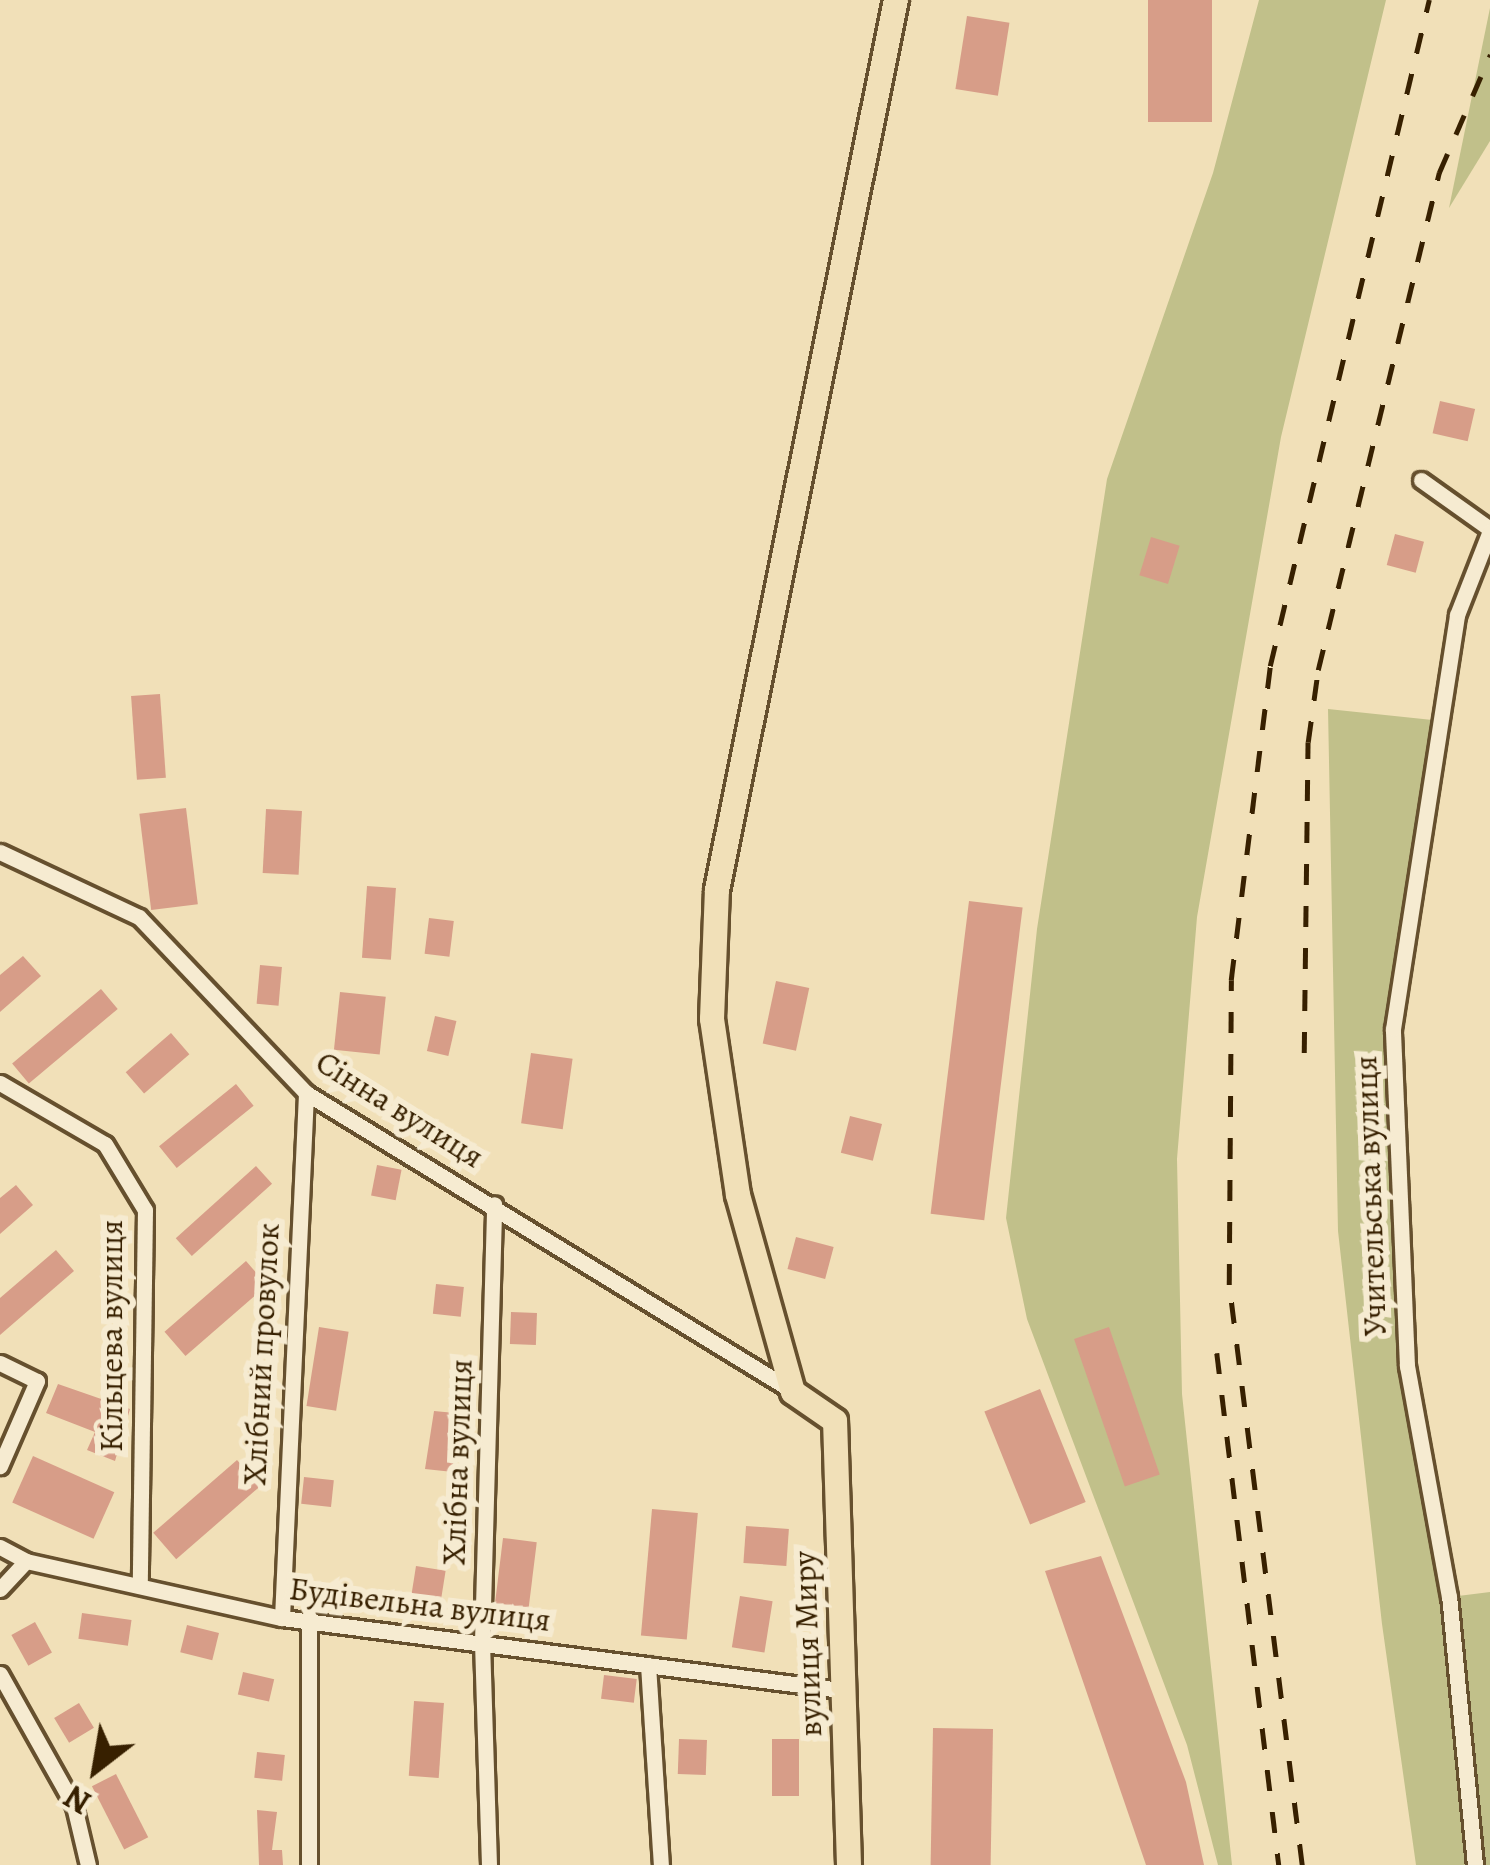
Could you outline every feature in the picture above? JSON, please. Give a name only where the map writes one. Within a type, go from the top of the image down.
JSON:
[{"type":"main road","points":[[794,1392],[738,1196],[712,1019],[717,890],[896,0]]},
{"type":"main road","name":"вулиця Миру","points":[[794,1392],[835,1421],[849,1865]]},
{"type":"street","points":[[1421,480],[1490,530]]},
{"type":"street","name":"Учительська вулиця","points":[[1475,1865],[1449,1597],[1407,1366],[1393,1029],[1457,615],[1490,530]]},
{"type":"street","name":"Сінна вулиця","points":[[0,852],[139,917],[306,1093],[794,1392]]},
{"type":"street","name":"Кільцева вулиця","points":[[0,1083],[105,1144],[145,1210],[140,1586]]},
{"type":"street","name":"Хлібний провулок","points":[[282,1618],[306,1093]]},
{"type":"street","name":"Хлібна вулиця","points":[[489,1865],[482,1642],[494,1204]]},
{"type":"street","points":[[0,1363],[37,1381],[0,1466]]},
{"type":"street","name":"Будівельна вулиця","points":[[0,1547],[26,1561],[282,1618],[309,1617],[840,1690]]},
{"type":"street","points":[[0,1589],[26,1561]]},
{"type":"street","points":[[309,1617],[310,1865]]},
{"type":"street","points":[[649,1665],[661,1865]]},
{"type":"street","points":[[0,1674],[74,1806],[88,1865]]},
{"type":"shaded area","points":[[1259,0],[1386,0],[1281,437],[1197,917],[1177,1159],[1182,1394],[1232,1865],[1218,1865],[1187,1745],[1027,1319],[1006,1218],[1037,929],[1107,479],[1213,173]]},
{"type":"shaded area","points":[[1490,8],[1490,141],[1449,208]]},
{"type":"shaded area","points":[[1328,709],[1442,721],[1393,1029],[1407,1366],[1450,1597],[1490,1592],[1490,1865],[1416,1865],[1382,1624],[1338,1231]]},
{"type":"building","points":[[1148,0],[1212,0],[1212,122],[1148,122]]},
{"type":"building","points":[[967,16],[1009,23],[998,96],[955,89]]},
{"type":"building","points":[[1440,401],[1475,409],[1468,441],[1433,433]]},
{"type":"building","points":[[1395,534],[1424,542],[1416,573],[1387,565]]},
{"type":"building","points":[[1151,537],[1180,546],[1168,584],[1139,575]]},
{"type":"building","points":[[160,694],[166,778],[137,780],[131,696]]},
{"type":"building","points":[[186,808],[198,904],[151,910],[139,814]]},
{"type":"building","points":[[266,809],[302,811],[299,875],[263,873]]},
{"type":"building","points":[[367,886],[396,888],[391,960],[362,958]]},
{"type":"building","points":[[969,901],[1023,908],[984,1220],[931,1214]]},
{"type":"building","points":[[429,918],[454,921],[449,957],[425,954]]},
{"type":"building","points":[[23,956],[41,976],[0,1012],[0,975]]},
{"type":"building","points":[[260,965],[282,967],[279,1006],[257,1004]]},
{"type":"building","points":[[776,981],[809,988],[796,1051],[763,1044]]},
{"type":"building","points":[[101,989],[118,1009],[29,1083],[12,1064]]},
{"type":"building","points":[[340,992],[386,997],[380,1054],[334,1050]]},
{"type":"building","points":[[435,1016],[456,1021],[448,1056],[427,1051]]},
{"type":"building","points":[[171,1033],[189,1054],[144,1093],[126,1072]]},
{"type":"building","points":[[531,1053],[573,1059],[563,1129],[521,1123]]},
{"type":"building","points":[[236,1084],[254,1106],[177,1168],[159,1146]]},
{"type":"building","points":[[850,1116],[882,1124],[873,1161],[841,1153]]},
{"type":"building","points":[[377,1165],[402,1170],[396,1200],[371,1195]]},
{"type":"building","points":[[256,1166],[272,1184],[192,1256],[176,1238]]},
{"type":"building","points":[[16,1185],[33,1205],[0,1234],[0,1198]]},
{"type":"building","points":[[796,1237],[834,1247],[825,1279],[787,1269]]},
{"type":"building","points":[[56,1250],[74,1271],[0,1335],[0,1298]]},
{"type":"building","points":[[246,1261],[267,1285],[185,1356],[164,1332]]},
{"type":"building","points":[[436,1284],[464,1287],[461,1317],[433,1314]]},
{"type":"building","points":[[511,1312],[537,1313],[536,1345],[510,1344]]},
{"type":"building","points":[[319,1327],[349,1332],[336,1411],[306,1406]]},
{"type":"building","points":[[1109,1327],[1160,1475],[1125,1487],[1074,1339]]},
{"type":"building","points":[[58,1384],[130,1409],[115,1461],[87,1450],[95,1432],[46,1413]]},
{"type":"building","points":[[1040,1389],[1086,1502],[1030,1525],[984,1411]]},
{"type":"building","points":[[434,1411],[455,1413],[453,1472],[425,1469]]},
{"type":"building","points":[[33,1456],[114,1492],[94,1539],[12,1503]]},
{"type":"building","points":[[237,1460],[260,1486],[176,1559],[153,1533]]},
{"type":"building","points":[[304,1477],[334,1480],[331,1507],[301,1504]]},
{"type":"building","points":[[652,1509],[698,1513],[687,1640],[641,1636]]},
{"type":"building","points":[[746,1526],[789,1529],[786,1566],[743,1563]]},
{"type":"building","points":[[503,1538],[537,1542],[527,1621],[493,1616]]},
{"type":"building","points":[[1101,1556],[1186,1782],[1204,1865],[1146,1865],[1045,1571]]},
{"type":"building","points":[[416,1566],[446,1571],[441,1599],[411,1595]]},
{"type":"building","points":[[740,1596],[773,1601],[764,1653],[732,1647]]},
{"type":"building","points":[[82,1613],[132,1620],[128,1646],[78,1639]]},
{"type":"building","points":[[35,1622],[52,1653],[28,1666],[11,1635]]},
{"type":"building","points":[[187,1625],[219,1633],[212,1660],[180,1652]]},
{"type":"building","points":[[243,1672],[274,1679],[269,1702],[238,1694]]},
{"type":"building","points":[[604,1675],[637,1679],[634,1703],[601,1699]]},
{"type":"building","points":[[414,1701],[444,1703],[439,1778],[409,1776]]},
{"type":"building","points":[[79,1703],[94,1728],[69,1743],[54,1718]]},
{"type":"building","points":[[933,1728],[993,1729],[991,1865],[931,1865]]},
{"type":"building","points":[[679,1739],[707,1740],[706,1775],[678,1774]]},
{"type":"building","points":[[772,1739],[799,1739],[799,1796],[772,1796]]},
{"type":"building","points":[[257,1752],[285,1755],[282,1781],[254,1778]]},
{"type":"building","points":[[116,1774],[148,1837],[124,1850],[92,1786]]},
{"type":"building","points":[[257,1810],[277,1812],[272,1850],[282,1850],[283,1865],[259,1865]]},
{"type":"railway","points":[[1302,1865],[1229,1285],[1231,980],[1270,666],[1429,0]]},
{"type":"railway","points":[[1304,1053],[1308,742],[1318,670],[1439,173],[1490,55]]},
{"type":"railway","points":[[1217,1353],[1279,1865]]}]
